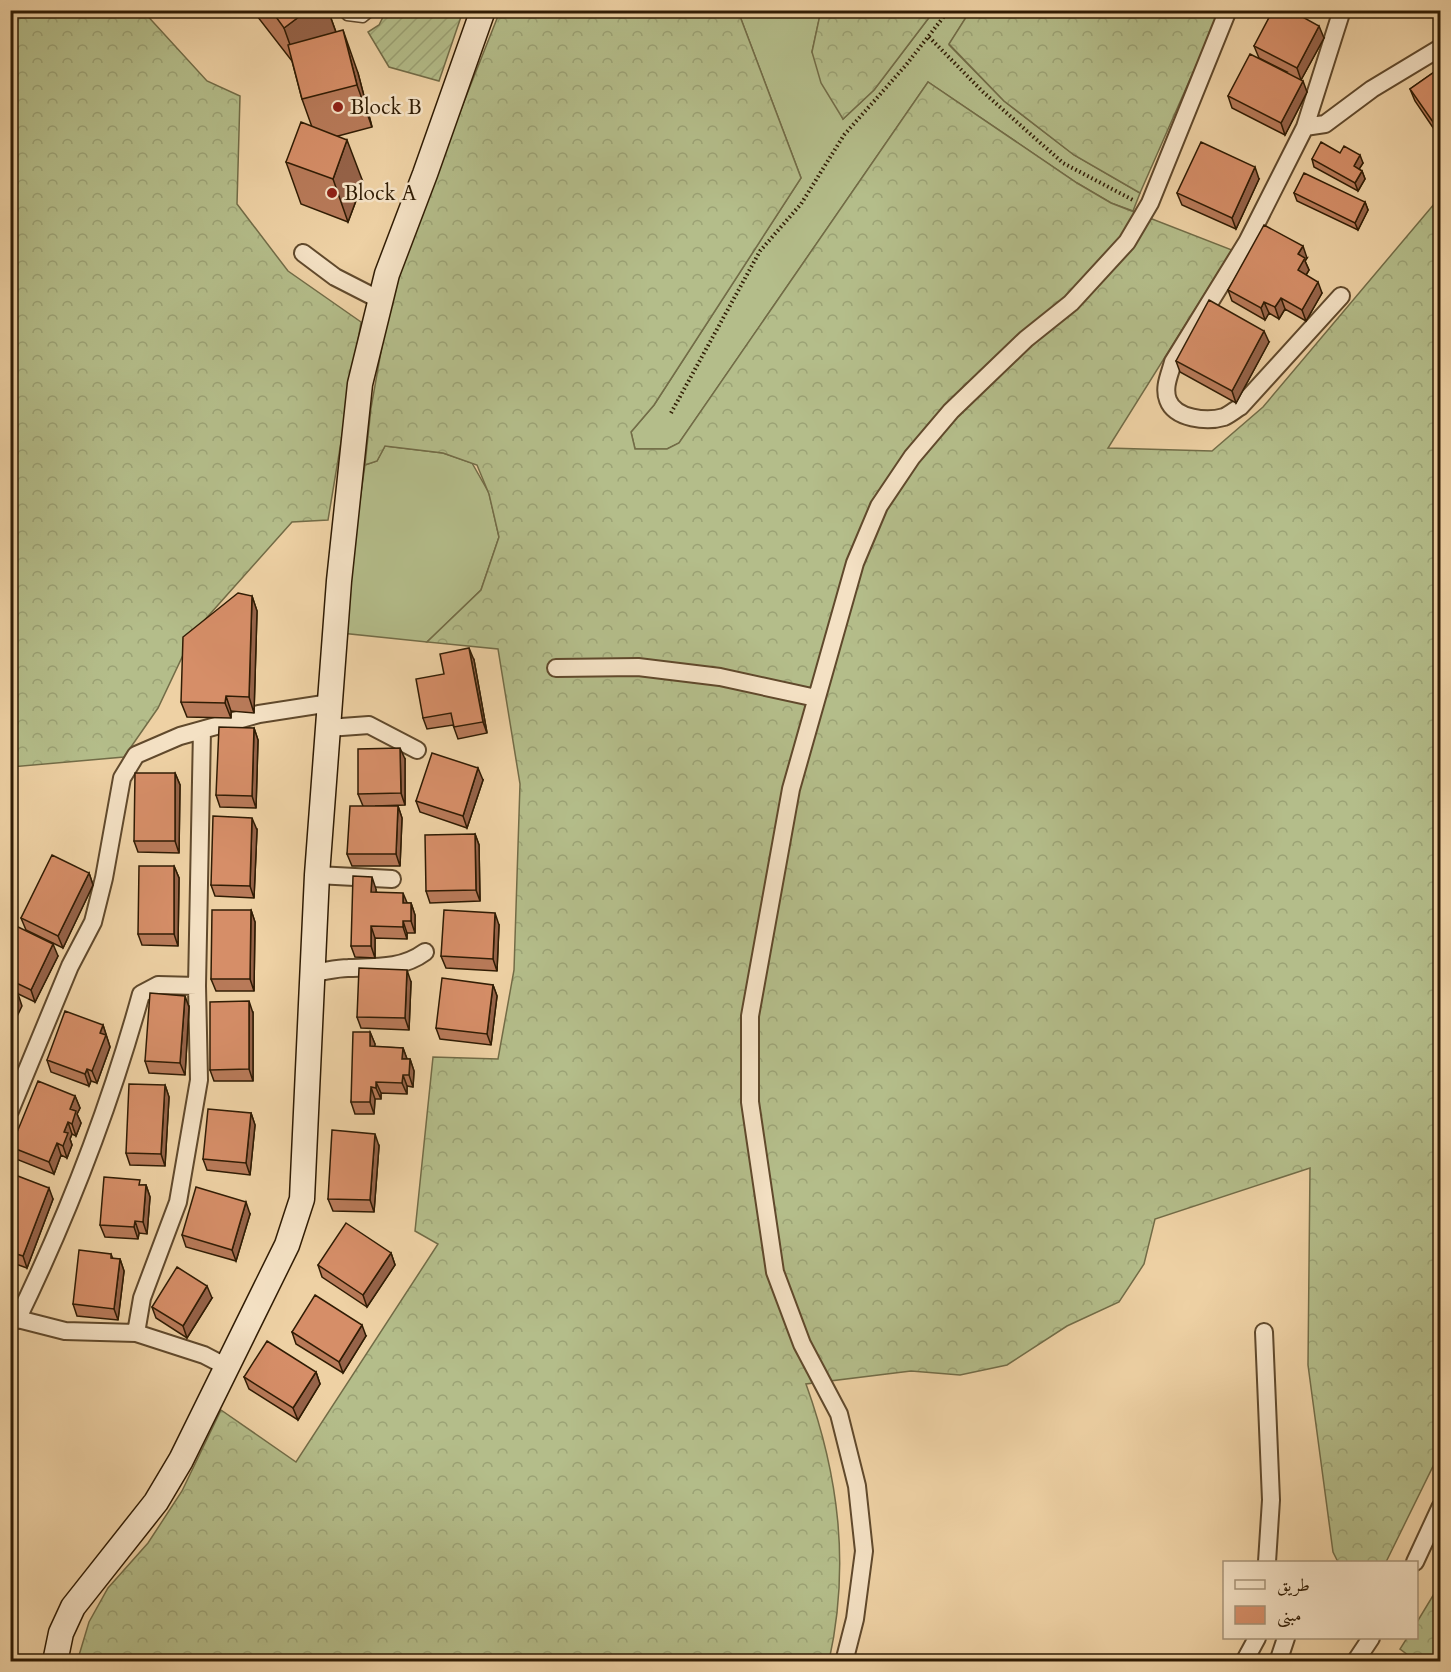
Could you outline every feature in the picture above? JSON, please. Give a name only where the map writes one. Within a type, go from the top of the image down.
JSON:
[{"type":"street","points":[[55,1662],[60,1634],[73,1607],[156,1502],[229,1368],[287,1245],[302,1199],[317,875],[339,581],[360,384],[387,274],[433,154],[483,10]]},
{"type":"street","points":[[844,1662],[855,1619],[864,1551],[857,1485],[839,1414],[802,1344],[775,1272],[750,1102],[750,1016],[791,789],[855,563],[879,506],[912,457],[951,411],[1026,339],[1071,303],[1127,242],[1154,193],[1228,10]]},
{"type":"street","points":[[1341,296],[1240,407],[1225,416],[1208,419],[1188,417],[1177,411],[1168,401],[1166,384],[1173,362],[1247,242],[1305,127],[1342,10]]},
{"type":"street","points":[[1305,127],[1325,124],[1372,89],[1440,48]]},
{"type":"street","points":[[303,253],[335,277],[380,300]]},
{"type":"street","points":[[556,668],[650,669],[720,677],[816,698]]},
{"type":"street","points":[[10,1111],[70,966],[93,922],[122,778],[136,755],[202,730],[259,714],[330,703]]},
{"type":"street","points":[[328,728],[369,725],[417,750]]},
{"type":"street","points":[[136,1333],[142,1298],[180,1191],[199,1080],[197,986],[202,730]]},
{"type":"street","points":[[317,875],[392,879]]},
{"type":"street","points":[[311,974],[346,968],[380,968],[412,962],[425,952]]},
{"type":"street","points":[[197,986],[159,985],[141,994],[122,1062],[52,1248],[14,1319],[58,1330],[136,1333],[204,1355],[229,1368]]},
{"type":"street","points":[[1264,1332],[1271,1500],[1267,1561]]},
{"type":"street","points":[[1416,1561],[1440,1508]]},
{"type":"street","points":[[1244,1662],[1256,1639]]},
{"type":"street","points":[[1278,1662],[1286,1639]]},
{"type":"street","points":[[1355,1662],[1370,1639]]},
{"type":"lane","points":[[341,10],[355,18],[363,18],[373,10]]},
{"type":"path","points":[[671,413],[760,251],[801,204],[844,135],[949,10]]},
{"type":"path","points":[[928,37],[983,92],[1063,163],[1142,204]]},
{"type":"green space","points":[[821,10],[934,11],[874,90],[843,119],[821,83],[812,52]]},
{"type":"green space","points":[[11,11],[143,11],[207,81],[240,96],[237,204],[288,271],[361,322],[328,520],[292,522],[194,632],[158,708],[124,757],[11,767]]},
{"type":"green space","points":[[386,11],[463,11],[439,81],[389,67],[368,32],[379,25]]},
{"type":"green space","points":[[500,11],[738,11],[801,178],[654,405],[631,432],[635,449],[667,449],[679,443],[928,82],[1077,183],[1111,203],[1232,250],[1108,448],[1212,451],[1263,407],[1440,197],[1440,1452],[1386,1561],[1338,1561],[1333,1552],[1308,1365],[1310,1168],[1155,1219],[1144,1264],[1119,1302],[1067,1326],[1007,1365],[960,1375],[911,1371],[806,1384],[826,1453],[838,1521],[839,1591],[829,1661],[77,1662],[89,1622],[108,1588],[148,1543],[182,1491],[221,1410],[296,1462],[438,1244],[415,1231],[433,1057],[498,1059],[514,970],[520,784],[498,649],[427,642],[481,590],[499,537],[489,494],[477,465],[443,453],[385,446],[377,461],[365,465],[371,408],[394,278]]},
{"type":"green space","points":[[738,11],[821,11],[812,52],[843,119],[874,90],[934,11],[970,11],[949,45],[1004,101],[1074,155],[1140,193],[1133,211],[1111,203],[1077,183],[928,82],[679,443],[667,449],[635,449],[631,432],[654,405],[801,178]]},
{"type":"green space","points":[[970,11],[1220,11],[1140,193],[1074,155],[1004,101],[949,44]]},
{"type":"green space","points":[[385,446],[443,453],[472,463],[489,493],[499,537],[481,590],[427,642],[341,633],[365,465],[377,461]]},
{"type":"green space","points":[[1440,1584],[1440,1661],[1416,1661],[1400,1649],[1406,1639],[1418,1639],[1418,1620]]},
{"type":"building","points":[[271,10],[308,10],[284,28]]},
{"type":"building","points":[[1273,10],[1290,10],[1319,26],[1297,68],[1254,46]]},
{"type":"building","points":[[343,30],[357,85],[302,99],[288,45]]},
{"type":"building","points":[[1250,54],[1303,81],[1281,123],[1228,96]]},
{"type":"building","points":[[1440,68],[1440,132],[1410,89]]},
{"type":"building","points":[[301,122],[347,140],[333,179],[286,162]]},
{"type":"building","points":[[1201,142],[1255,167],[1232,218],[1177,193]]},
{"type":"building","points":[[1321,142],[1340,153],[1344,146],[1360,155],[1354,166],[1362,171],[1355,183],[1312,159]]},
{"type":"building","points":[[1304,173],[1365,202],[1355,223],[1294,193]]},
{"type":"building","points":[[1264,225],[1303,246],[1298,254],[1305,258],[1298,270],[1318,282],[1302,310],[1281,298],[1275,307],[1264,302],[1261,308],[1228,290]]},
{"type":"building","points":[[1209,300],[1264,331],[1232,391],[1176,361]]},
{"type":"building","points":[[238,593],[252,596],[249,697],[226,696],[225,703],[181,702],[183,637]]},
{"type":"building","points":[[469,648],[483,722],[454,727],[451,713],[423,718],[416,679],[444,674],[440,654]]},
{"type":"building","points":[[219,727],[254,728],[252,796],[216,795]]},
{"type":"building","points":[[400,748],[401,793],[358,794],[358,749]]},
{"type":"building","points":[[432,753],[478,768],[463,816],[416,801]]},
{"type":"building","points":[[135,773],[175,773],[175,841],[134,841]]},
{"type":"building","points":[[350,806],[398,806],[396,854],[347,854]]},
{"type":"building","points":[[213,816],[252,818],[250,886],[211,885]]},
{"type":"building","points":[[475,834],[476,890],[426,891],[425,835]]},
{"type":"building","points":[[52,855],[89,873],[58,936],[21,918]]},
{"type":"building","points":[[139,866],[174,866],[174,934],[138,934]]},
{"type":"building","points":[[353,876],[372,877],[371,892],[403,893],[403,903],[411,903],[411,921],[403,921],[403,927],[371,926],[371,946],[351,946]]},
{"type":"building","points":[[212,910],[251,910],[250,979],[211,979]]},
{"type":"building","points":[[444,910],[495,913],[493,959],[441,956]]},
{"type":"building","points":[[10,923],[53,944],[31,990],[10,980]]},
{"type":"building","points":[[359,968],[407,970],[405,1018],[357,1017]]},
{"type":"building","points":[[442,978],[493,985],[487,1034],[436,1028]]},
{"type":"building","points":[[10,991],[18,994],[10,1011]]},
{"type":"building","points":[[150,993],[185,996],[180,1063],[145,1061]]},
{"type":"building","points":[[249,1001],[249,1069],[210,1070],[210,1002]]},
{"type":"building","points":[[65,1011],[103,1025],[100,1033],[106,1035],[92,1071],[87,1069],[85,1074],[47,1060]]},
{"type":"building","points":[[353,1032],[370,1032],[370,1046],[403,1048],[402,1059],[410,1059],[409,1075],[403,1075],[402,1083],[376,1082],[376,1088],[371,1087],[370,1102],[351,1102]]},
{"type":"building","points":[[38,1081],[75,1096],[70,1109],[76,1111],[72,1124],[68,1122],[64,1132],[68,1133],[63,1146],[57,1143],[49,1162],[11,1147]]},
{"type":"building","points":[[129,1084],[165,1085],[161,1154],[126,1153]]},
{"type":"building","points":[[208,1109],[251,1113],[246,1163],[203,1159]]},
{"type":"building","points":[[332,1130],[375,1134],[370,1200],[328,1199]]},
{"type":"building","points":[[10,1173],[49,1188],[23,1256],[10,1252]]},
{"type":"building","points":[[104,1177],[140,1180],[139,1185],[146,1185],[143,1222],[135,1221],[134,1227],[100,1225]]},
{"type":"building","points":[[196,1187],[246,1202],[232,1250],[182,1235]]},
{"type":"building","points":[[346,1223],[391,1253],[363,1295],[318,1265]]},
{"type":"building","points":[[79,1250],[111,1254],[111,1258],[120,1259],[114,1309],[73,1304]]},
{"type":"building","points":[[177,1267],[207,1286],[183,1326],[152,1307]]},
{"type":"building","points":[[315,1295],[362,1325],[339,1362],[292,1332]]},
{"type":"building","points":[[267,1341],[316,1372],[293,1408],[244,1377]]},
{"type":"place","name":"Block B","points":[[338,107]]},
{"type":"place","name":"Block A","points":[[332,193]]}]
